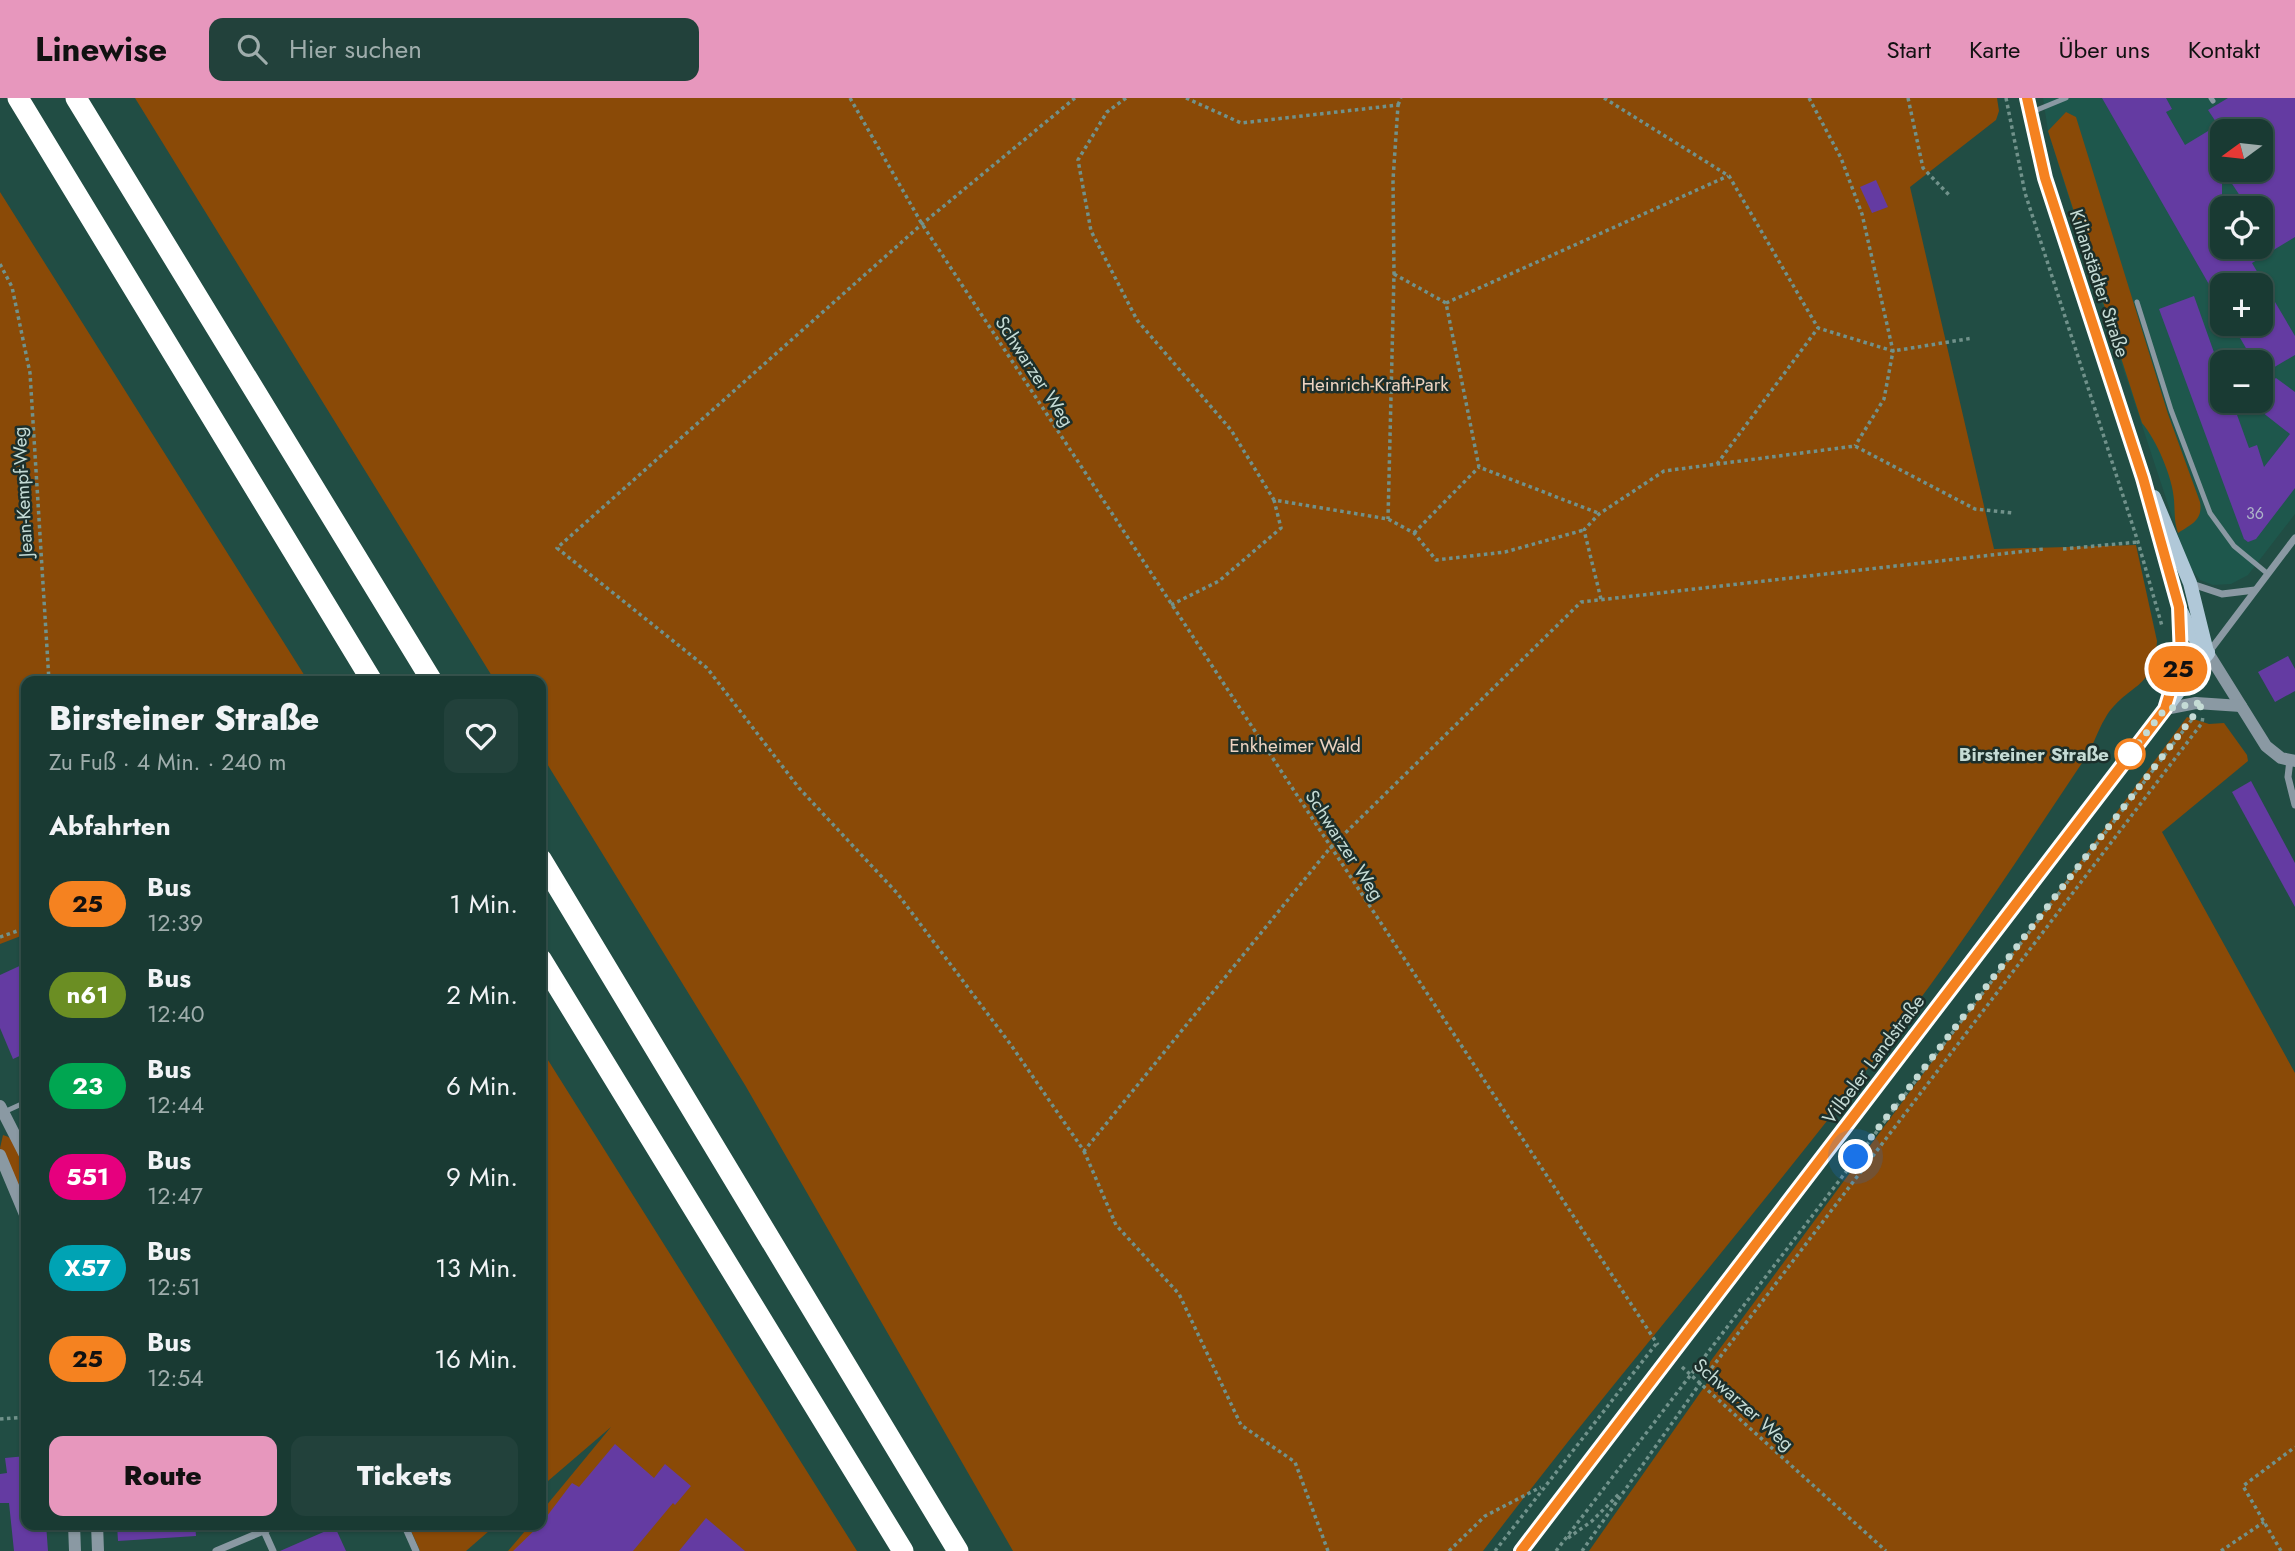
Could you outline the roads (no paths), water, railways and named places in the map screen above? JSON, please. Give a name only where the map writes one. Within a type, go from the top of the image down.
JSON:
[{"type":"highway","points":[[18,98],[369,676]]},
{"type":"highway","points":[[76,98],[429,676]]},
{"type":"highway","points":[[546,867],[958,1551]]},
{"type":"highway","points":[[546,967],[902,1551]]},
{"type":"main road","name":"Kilianstädter Straße","points":[[2028,105],[2050,195],[2143,478],[2179,607]]},
{"type":"main road","name":"Kilianstädter Straße","points":[[2143,478],[2167,522],[2190,583],[2208,653]]},
{"type":"main road","points":[[2179,607],[2187,625],[2208,653]]},
{"type":"main road","points":[[2165,709],[2181,657],[2179,607]]},
{"type":"main road","name":"Vilbeler Landstraße","points":[[1521,1551],[2208,653]]},
{"type":"street","name":"Vilbeler Landstraße","points":[[2208,653],[2295,538]]},
{"type":"street","points":[[2190,583],[2222,594],[2256,590]]},
{"type":"street","points":[[2208,653],[2273,753],[2292,761],[2288,778],[2295,804]]},
{"type":"street","points":[[2165,709],[2204,702],[2241,706]]},
{"type":"street","points":[[1,1111],[21,1148]]},
{"type":"street","points":[[0,1155],[21,1205]]},
{"type":"street","points":[[74,1530],[75,1551]]},
{"type":"street","points":[[97,1530],[98,1551]]},
{"type":"street","points":[[406,1530],[415,1551]]},
{"type":"street","points":[[216,1551],[264,1531],[273,1551]]},
{"type":"lane","points":[[2028,105],[2066,98]]},
{"type":"lane","points":[[2137,302],[2171,410],[2210,513],[2234,546],[2268,573]]},
{"type":"lane","points":[[1,1111],[21,1104]]},
{"type":"place","name":"Birsteiner Straße","points":[[2130,754]]},
{"type":"park label","name":"Heinrich-Kraft-Park","points":[[1375,384]]},
{"type":"park label","name":"Enkheimer Wald","points":[[1295,745]]}]
